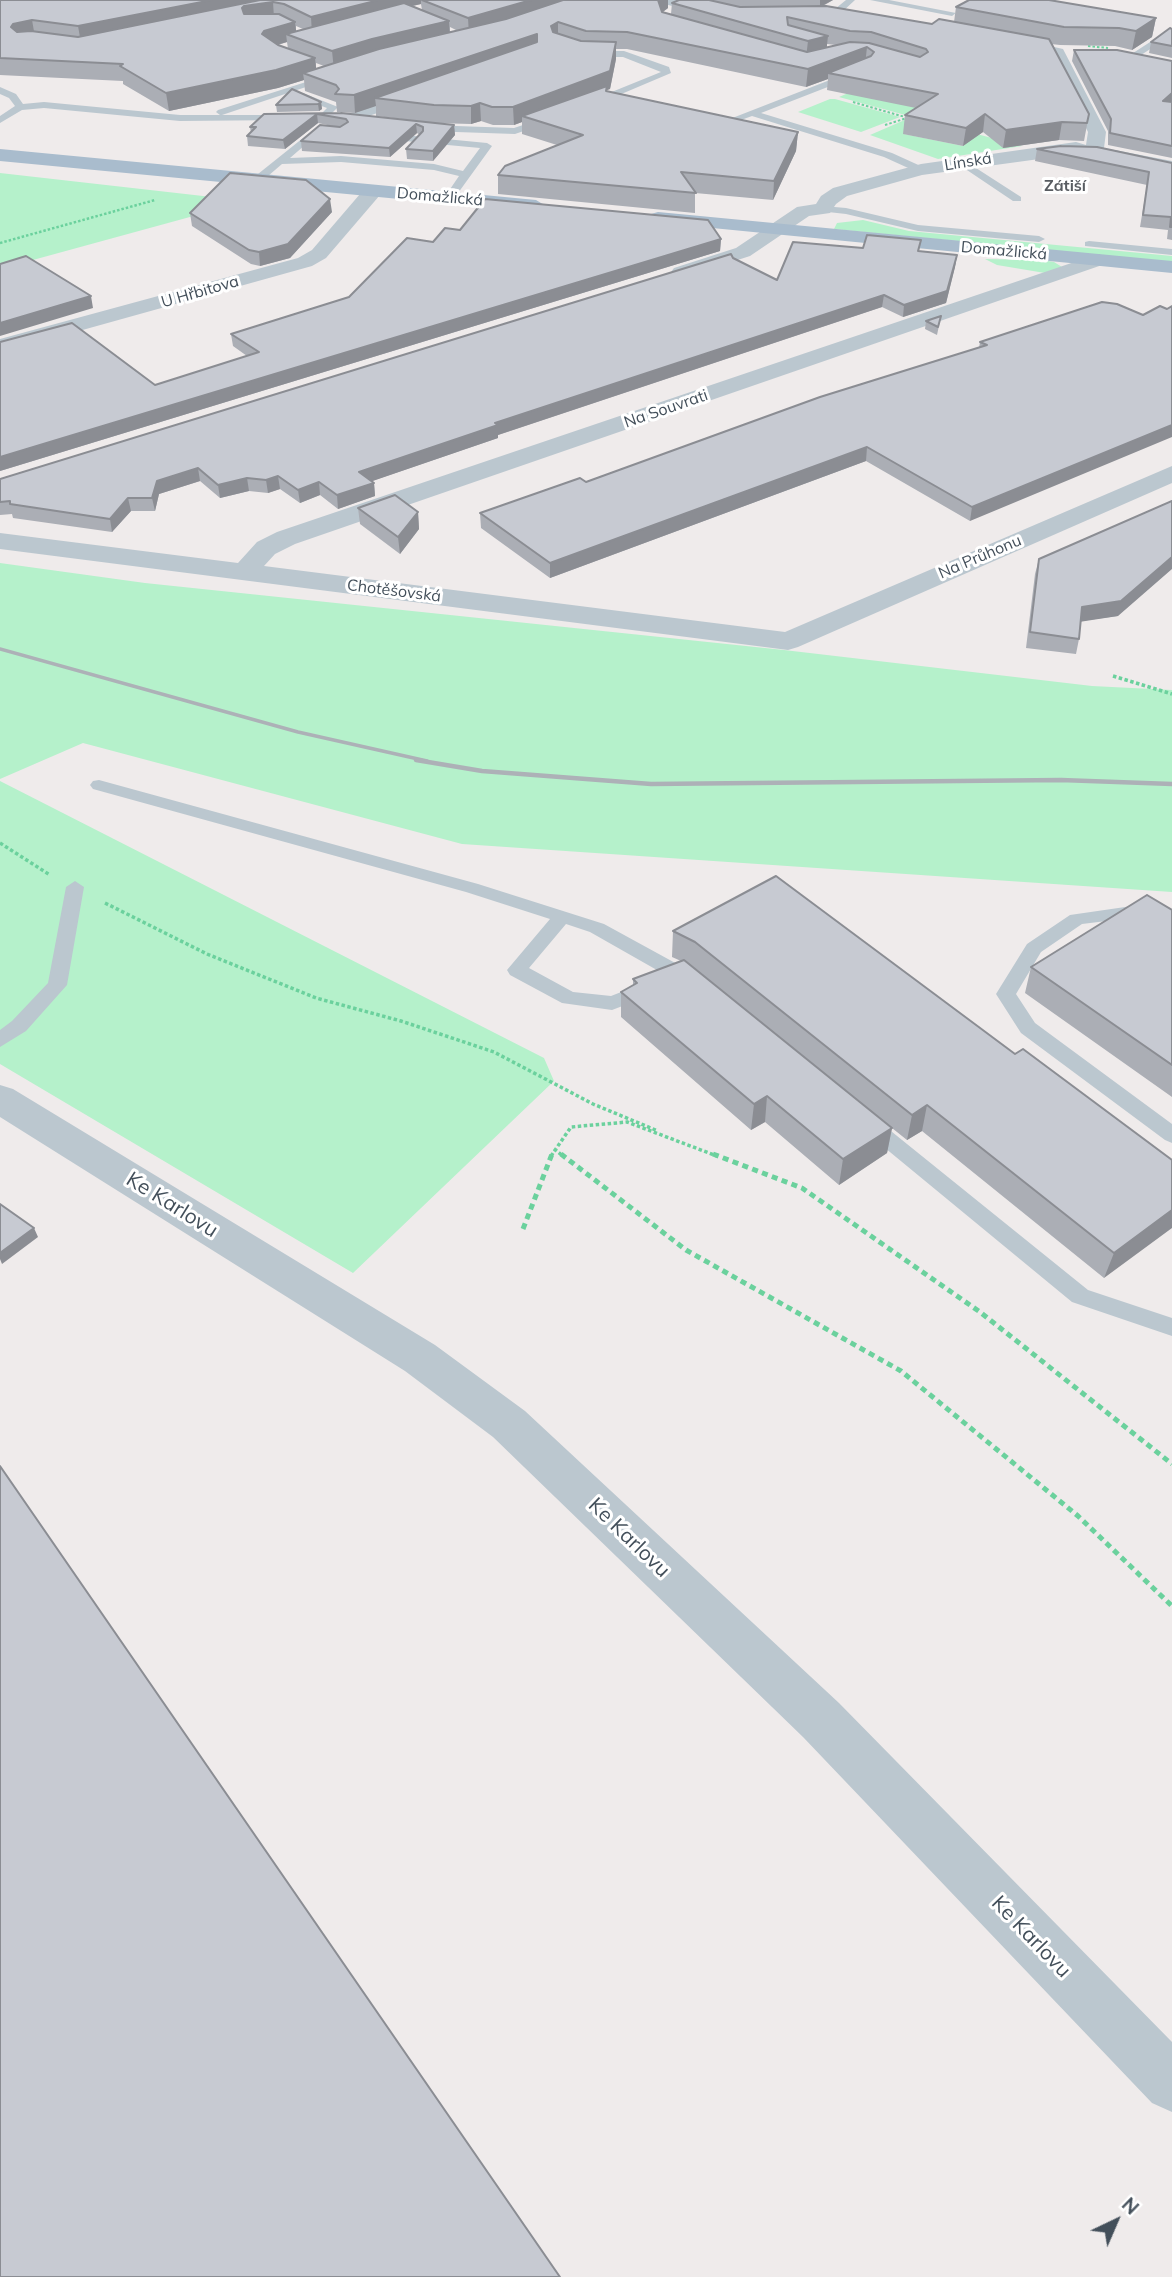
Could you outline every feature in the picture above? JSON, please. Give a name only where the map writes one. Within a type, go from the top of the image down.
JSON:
[{"type":"main road","name":"Domažlická","points":[[0,155],[554,208]]},
{"type":"main road","name":"Domažlická","points":[[634,216],[777,230],[1093,252],[1172,267]]},
{"type":"street","points":[[667,7],[691,6],[739,16]]},
{"type":"street","points":[[818,15],[830,15],[849,9]]},
{"type":"street","points":[[991,38],[1057,53],[1080,52]]},
{"type":"street","points":[[1057,53],[1097,132],[1094,150]]},
{"type":"street","points":[[1115,54],[1154,62]]},
{"type":"street","name":"Línská","points":[[653,281],[743,253],[804,211],[823,209],[828,200],[841,192],[921,170],[1059,149],[1094,150],[1172,167]]},
{"type":"street","name":"U Hřbitova","points":[[0,346],[305,262],[318,254],[373,191]]},
{"type":"street","name":"Na Souvrati","points":[[244,573],[266,548],[286,538],[1093,252]]},
{"type":"street","name":"Na Průhonu","points":[[788,641],[1172,474]]},
{"type":"street","name":"Chotěšovská","points":[[0,541],[788,641]]},
{"type":"street","name":"Ke Karlovu","points":[[0,1099],[420,1358],[509,1424],[821,1720],[1172,2083]]},
{"type":"lane","points":[[874,0],[952,13]]},
{"type":"lane","points":[[1132,57],[1164,36]]},
{"type":"lane","points":[[575,110],[666,73],[666,69],[624,54],[585,54],[576,51]]},
{"type":"lane","points":[[831,68],[853,74]]},
{"type":"lane","points":[[722,124],[864,70]]},
{"type":"lane","points":[[321,71],[334,76]]},
{"type":"lane","points":[[203,118],[345,72]]},
{"type":"lane","points":[[0,90],[13,96],[20,107]]},
{"type":"lane","points":[[300,95],[333,107],[323,117]]},
{"type":"lane","points":[[310,117],[363,115],[416,96]]},
{"type":"lane","points":[[0,120],[20,107],[44,105],[203,118],[296,117]]},
{"type":"lane","points":[[752,113],[888,155],[921,170]]},
{"type":"lane","points":[[280,161],[341,159],[405,151],[487,146],[515,131],[563,114]]},
{"type":"lane","points":[[342,117],[382,121],[386,130],[381,135]]},
{"type":"lane","points":[[411,125],[493,132],[515,131]]},
{"type":"lane","points":[[257,180],[318,129],[331,131]]},
{"type":"lane","points":[[368,134],[381,135],[434,167],[466,175]]},
{"type":"lane","points":[[449,198],[487,146]]},
{"type":"lane","points":[[962,162],[1017,199]]},
{"type":"lane","points":[[823,209],[846,211],[918,228],[1039,239]]},
{"type":"lane","points":[[1093,252],[1172,252]]},
{"type":"lane","points":[[99,785],[472,888],[597,928],[685,975],[706,992]]},
{"type":"lane","points":[[0,1040],[19,1026],[57,985],[75,887]]},
{"type":"lane","points":[[1172,919],[1139,911],[1077,919],[1034,948],[1006,994],[1028,1028],[1172,1135]]},
{"type":"lane","points":[[562,917],[517,970],[569,998],[612,1003],[685,975]]},
{"type":"lane","points":[[856,1114],[1080,1296],[1172,1327]]},
{"type":"path","points":[[845,100],[919,120]]},
{"type":"path","points":[[884,126],[917,116]]},
{"type":"path","points":[[0,243],[166,197]]},
{"type":"path","points":[[1113,676],[1172,694]]},
{"type":"path","points":[[0,843],[36,868],[207,954],[316,998],[401,1021],[494,1052],[593,1104],[733,1162]]},
{"type":"path","points":[[523,1229],[554,1149],[571,1127],[627,1122],[802,1188],[980,1312],[1172,1464]]},
{"type":"path","points":[[554,1149],[686,1250],[901,1371],[1078,1516],[1172,1606]]},
{"type":"green space","points":[[867,85],[941,99],[909,116],[839,97]]},
{"type":"green space","points":[[830,99],[900,117],[861,132],[798,112]]},
{"type":"green space","points":[[907,119],[904,134],[963,146],[973,133],[1022,146],[938,159],[870,135]]},
{"type":"green space","points":[[0,173],[203,196],[252,200],[0,269]]},
{"type":"green space","points":[[863,220],[909,231],[1172,256],[1172,262],[834,229],[837,223]]},
{"type":"green space","points":[[985,259],[1042,260],[1062,267],[1051,274],[997,265]]},
{"type":"green space","points":[[0,563],[145,583],[784,650],[1092,686],[1172,690],[1172,892],[462,844],[83,743],[0,779]]},
{"type":"green space","points":[[0,781],[544,1058],[554,1081],[353,1273],[0,1064]]},
{"type":"building","points":[[0,0],[212,0],[78,26],[32,20],[13,24],[11,27],[17,32],[31,31],[78,37],[260,0],[379,0],[311,17],[284,4],[273,2],[244,6],[244,14],[279,14],[295,22],[264,31],[262,34],[278,45],[315,58],[276,70],[166,93],[120,66],[123,64],[0,58]]},
{"type":"building","points":[[422,0],[531,0],[468,18]]},
{"type":"building","points":[[563,0],[658,0],[662,12],[807,52],[850,42],[869,43],[920,57],[928,52],[926,49],[871,32],[850,31],[787,17],[788,25],[828,36],[808,41],[672,3],[679,0],[709,0],[740,7],[826,6],[932,24],[939,19],[1049,39],[1089,114],[1087,123],[1062,122],[1006,130],[985,114],[966,128],[905,115],[938,94],[828,73],[871,56],[874,52],[867,47],[808,69],[627,32],[586,31],[558,22],[551,26],[553,32],[581,41],[616,42],[610,71],[513,107],[492,107],[480,103],[471,106],[434,105],[375,98],[537,42],[537,34],[354,95],[335,94],[339,89],[336,85],[303,73],[379,49],[506,19]]},
{"type":"building","points":[[969,0],[1049,0],[1156,18],[1136,31],[1064,27],[956,7]]},
{"type":"building","points":[[404,3],[449,21],[332,51],[286,34]]},
{"type":"building","points":[[1170,28],[1172,46],[1151,42]]},
{"type":"building","points":[[1074,50],[1117,50],[1172,61],[1172,93],[1163,101],[1172,102],[1172,146],[1110,133],[1111,119]]},
{"type":"building","points":[[607,86],[606,91],[798,132],[774,181],[681,172],[696,193],[498,175],[505,166],[583,135],[522,116]]},
{"type":"building","points":[[292,89],[321,102],[276,105]]},
{"type":"building","points":[[341,113],[454,125],[433,151],[406,149],[423,131],[423,127],[416,124],[389,148],[301,141],[320,125],[340,127],[348,122],[346,119],[317,114],[283,140],[247,136],[256,127],[250,127],[264,114]]},
{"type":"building","points":[[1061,146],[1097,147],[1172,163],[1172,227],[1171,217],[1143,215],[1149,172],[1037,149]]},
{"type":"building","points":[[230,173],[306,180],[330,199],[288,244],[259,252],[249,250],[190,213]]},
{"type":"building","points":[[485,199],[708,220],[721,239],[0,457],[0,342],[72,323],[155,385],[259,352],[231,334],[349,297],[407,238],[433,242],[445,228],[460,230]]},
{"type":"building","points":[[867,235],[921,240],[918,251],[957,255],[947,291],[904,305],[884,295],[495,423],[498,425],[359,472],[374,483],[337,495],[319,482],[298,490],[278,476],[266,480],[247,478],[218,485],[198,468],[157,481],[152,498],[128,498],[110,519],[10,504],[10,501],[0,502],[0,479],[731,254],[733,258],[777,280],[793,242],[863,248]]},
{"type":"building","points":[[26,256],[91,296],[0,323],[0,264]]},
{"type":"building","points":[[1102,302],[1117,304],[1143,315],[1160,306],[1167,309],[1172,306],[1172,425],[972,507],[867,447],[550,563],[480,513],[580,478],[586,482],[820,397],[987,345],[980,342]]},
{"type":"building","points":[[941,316],[938,327],[926,321]]},
{"type":"building","points":[[395,495],[418,512],[398,537],[358,508]]},
{"type":"building","points":[[1172,501],[1172,557],[1121,601],[1082,607],[1079,639],[1030,632],[1039,559]]},
{"type":"building","points":[[776,876],[1015,1054],[1023,1049],[1172,1160],[1172,1210],[1114,1253],[927,1105],[912,1115],[695,942],[673,931]]},
{"type":"building","points":[[1147,895],[1172,910],[1172,1065],[1031,967]]},
{"type":"building","points":[[684,960],[892,1128],[843,1159],[767,1096],[754,1104],[621,992],[637,983],[633,979]]},
{"type":"building","points":[[0,1204],[34,1228],[0,1253]]},
{"type":"building","points":[[0,1466],[560,2277],[0,2277]]},
{"type":"railway","points":[[0,649],[298,732],[427,761]]},
{"type":"railway","points":[[416,760],[482,771],[651,784],[1061,780],[1172,784]]},
{"type":"district","name":"Zátiší","points":[[1065,186]]}]
